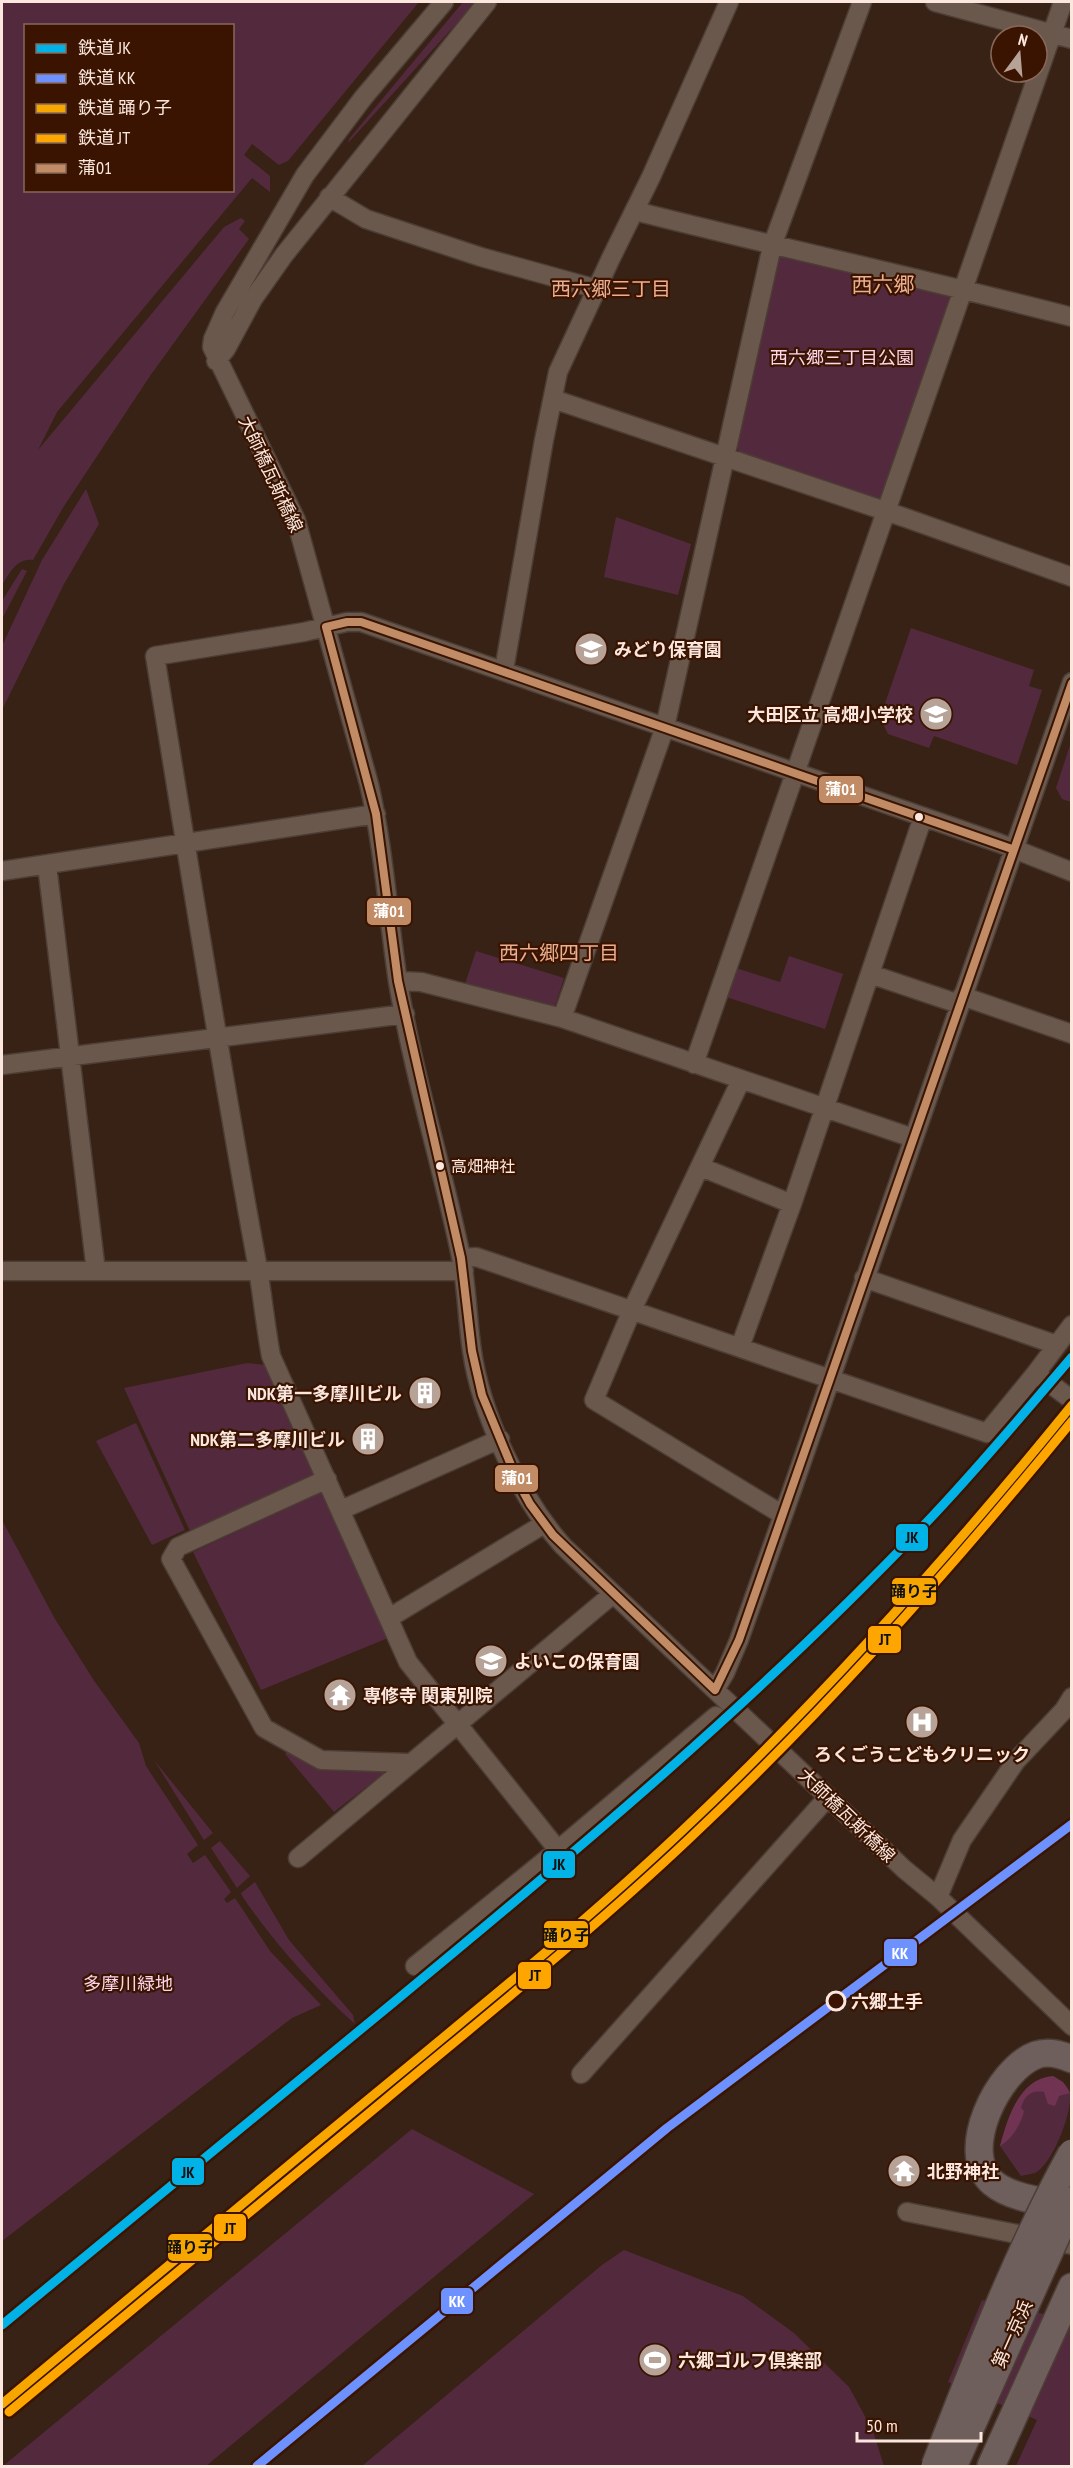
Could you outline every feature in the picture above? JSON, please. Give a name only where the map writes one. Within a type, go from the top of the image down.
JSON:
[{"type":"highway","points":[[1066,2057],[1047,2053],[1036,2055],[1004,2079],[984,2122],[980,2138],[980,2157],[981,2168],[987,2177],[1002,2189],[1071,2207]]},
{"type":"highway","points":[[935,2466],[1039,2213],[1071,2153]]},
{"type":"highway","name":"第一京浜","points":[[952,2466],[1071,2201]]},
{"type":"highway","name":"第一京浜","points":[[991,2466],[1071,2287]]},
{"type":"street","name":"大師橋瓦斯橋線","points":[[444,2],[363,98],[305,175],[225,312],[213,339],[212,352],[296,520],[376,814],[398,981],[463,1264],[476,1373],[482,1395],[518,1482],[544,1524],[562,1546],[904,1869],[938,1897],[1071,2026]]},
{"type":"street","points":[[216,361],[226,349],[253,299],[329,197],[487,2]]},
{"type":"street","points":[[504,670],[558,372],[636,209],[729,2]]},
{"type":"street","points":[[562,1018],[664,727],[772,246],[862,2]]},
{"type":"street","points":[[935,2],[1071,39]]},
{"type":"street","points":[[694,1064],[1063,2]]},
{"type":"street","points":[[329,197],[366,219],[481,257],[597,289]]},
{"type":"street","points":[[636,209],[643,213],[772,246],[964,289],[1071,317]]},
{"type":"street","points":[[553,399],[887,512],[1071,578]]},
{"type":"street","points":[[558,1850],[408,1662],[271,1356],[155,656],[348,622],[361,622],[924,817],[1071,872]]},
{"type":"street","points":[[716,1690],[739,1640],[1071,682]]},
{"type":"street","points":[[2,871],[376,814]]},
{"type":"street","points":[[740,1347],[792,1204],[924,817]]},
{"type":"street","points":[[47,864],[96,1271]]},
{"type":"street","points":[[870,974],[1071,1034]]},
{"type":"street","points":[[398,981],[421,982],[562,1018],[913,1138]]},
{"type":"street","points":[[2,1065],[405,1014]]},
{"type":"street","points":[[741,1080],[632,1310],[594,1400],[783,1515]]},
{"type":"street","points":[[701,1167],[792,1204]]},
{"type":"street","points":[[2,1271],[258,1270],[463,1264],[476,1257],[987,1433],[1036,1373],[1071,1325]]},
{"type":"street","points":[[864,1278],[1057,1344]]},
{"type":"street","points":[[1036,1373],[1071,1400]]},
{"type":"street","points":[[341,1510],[500,1439]]},
{"type":"street","points":[[327,1479],[178,1547],[171,1559],[264,1728],[321,1760],[409,1763]]},
{"type":"street","points":[[389,1618],[544,1524]]},
{"type":"street","points":[[298,1858],[613,1594]]},
{"type":"street","points":[[938,1897],[962,1840],[1016,1761],[1069,1707]]},
{"type":"street","points":[[415,1966],[558,1850],[716,1716]]},
{"type":"street","points":[[581,2074],[828,1797]]},
{"type":"street","points":[[907,2212],[1071,2245]]},
{"type":"green space","points":[[2,2],[419,2],[288,161],[279,165],[252,144],[244,155],[270,176],[270,192],[252,178],[57,412],[38,450],[224,227],[241,218],[245,221],[239,229],[249,239],[150,376],[64,506],[33,560],[22,561],[11,571],[2,585]]},
{"type":"green space","points":[[463,2],[476,2],[348,143],[349,139]]},
{"type":"green space","name":"西六郷三丁目公園","points":[[785,255],[949,294],[953,301],[881,500],[740,454],[736,446],[777,260]]},
{"type":"green space","points":[[86,489],[99,524],[64,584],[2,710],[2,646],[42,560]]},
{"type":"green space","points":[[616,517],[691,544],[678,595],[604,577]]},
{"type":"green space","points":[[22,569],[27,571],[2,619],[2,601]]},
{"type":"green space","points":[[911,628],[1034,670],[1029,686],[1042,690],[1017,765],[934,736],[929,748],[888,734],[880,718]]},
{"type":"green space","points":[[1071,742],[1071,802],[1062,799],[1056,788]]},
{"type":"green space","points":[[476,951],[564,978],[552,1009],[464,987]]},
{"type":"green space","points":[[789,956],[843,974],[825,1029],[726,997],[736,968],[780,982]]},
{"type":"green space","points":[[247,1363],[266,1365],[318,1475],[190,1531],[124,1388]]},
{"type":"green space","points":[[136,1423],[185,1530],[152,1545],[96,1441]]},
{"type":"green space","points":[[324,1491],[388,1638],[261,1690],[193,1552]]},
{"type":"green space","name":"多摩川緑地","points":[[2,1520],[55,1619],[95,1682],[139,1743],[146,1766],[198,1845],[187,1854],[193,1863],[205,1855],[231,1892],[224,1899],[227,1903],[235,1898],[270,1951],[321,2005],[292,2018],[2,2241]]},
{"type":"green space","points":[[288,1750],[388,1770],[334,1812],[285,1754]]},
{"type":"green space","points":[[154,1760],[213,1833],[204,1840]]},
{"type":"green space","points":[[220,1841],[250,1876],[237,1888],[211,1848]]},
{"type":"green space","points":[[255,1882],[289,1940],[353,2015],[355,2024],[295,1963],[242,1896],[241,1893]]},
{"type":"green space","points":[[1053,2076],[1065,2084],[1070,2092],[1065,2124],[1055,2148],[1042,2168],[1035,2173],[1021,2176],[1000,2146],[1003,2135],[1011,2112],[1023,2092],[1041,2079]]},
{"type":"green space","points":[[412,2129],[534,2194],[206,2466],[3,2466]]},
{"type":"green space","name":"六郷ゴルフ倶楽部","points":[[624,2250],[743,2296],[794,2333],[849,2387],[873,2431],[884,2466],[362,2466],[602,2265]]},
{"type":"green space","points":[[982,2300],[1071,2320],[1071,2466],[1016,2466],[1037,2420],[948,2382]]},
{"type":"shaded area","points":[[1053,2076],[1063,2082],[1070,2093],[1059,2096],[1055,2106],[1048,2104],[1044,2092],[1035,2092],[1026,2097],[1021,2108],[1024,2111],[1021,2121],[1012,2135],[1000,2146],[1011,2112],[1023,2092],[1041,2079]]},
{"type":"rail line","name":"JK","points":[[2,2325],[531,1888],[666,1772],[861,1590],[980,1464],[1072,1357]]},
{"type":"rail line","name":"踊り子","points":[[2,2404],[532,1964],[647,1864],[736,1779],[836,1676],[933,1570],[1072,1405]]},
{"type":"rail line","name":"JT","points":[[9,2412],[541,1970],[691,1837],[792,1738],[888,1635],[982,1529],[1072,1421]]},
{"type":"rail line","name":"KK","points":[[257,2466],[667,2128],[1072,1824]]},
{"type":"transit line","name":"蒲01","points":[[326,627],[347,622],[361,622],[1012,849]]},
{"type":"transit line","name":"蒲01","points":[[326,627],[376,814],[398,981],[461,1258],[472,1351],[482,1395],[518,1482],[530,1504],[553,1535],[715,1690]]},
{"type":"transit line","name":"蒲01","points":[[715,1690],[739,1640],[1072,683]]},
{"type":"place","name":"みどり保育園","points":[[591,649]]},
{"type":"place","name":"大田区立 高畑小学校","points":[[936,714]]},
{"type":"place","name":"高畑神社","points":[[440,1166]]},
{"type":"place","name":"NDK第一多摩川ビル","points":[[425,1393]]},
{"type":"place","name":"NDK第二多摩川ビル","points":[[368,1439]]},
{"type":"place","name":"よいこの保育園","points":[[491,1661]]},
{"type":"place","name":"専修寺 関東別院","points":[[340,1695]]},
{"type":"place","name":"ろくごうこどもクリニック","points":[[922,1722]]},
{"type":"place","name":"六郷土手","points":[[836,2001]]},
{"type":"place","name":"北野神社","points":[[904,2171]]},
{"type":"place","name":"六郷ゴルフ倶楽部","points":[[655,2360]]},
{"type":"district","name":"西六郷","points":[[883,284]]},
{"type":"district","name":"西六郷三丁目","points":[[611,289]]},
{"type":"district","name":"西六郷四丁目","points":[[559,953]]}]
